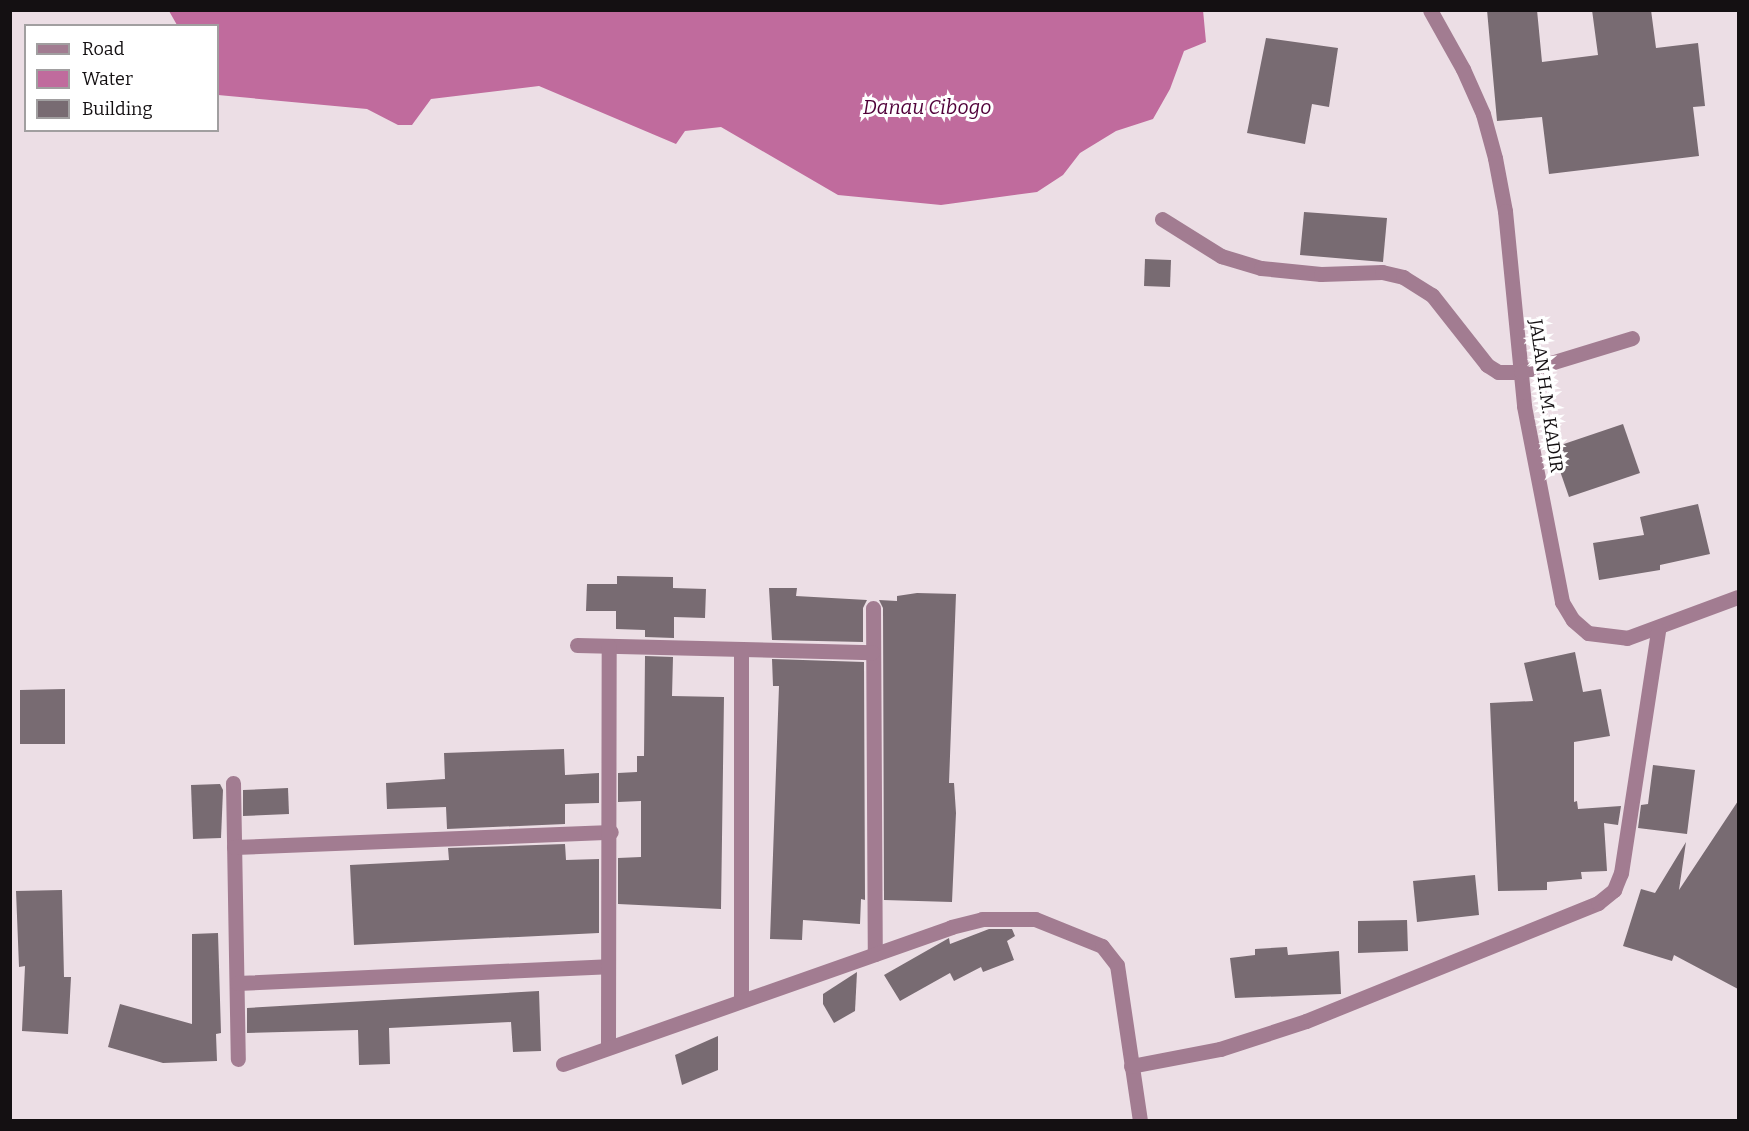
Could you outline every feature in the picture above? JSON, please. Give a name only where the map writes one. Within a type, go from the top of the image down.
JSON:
[{"type":"street","name":"JALAN H.M. KADIR","points":[[1430,10],[1463,69],[1483,114],[1495,158],[1505,211],[1521,372],[1562,602],[1573,620],[1588,633],[1627,638],[1658,630],[1738,597]]},
{"type":"street","points":[[1162,219],[1221,256],[1261,268],[1321,274],[1382,272],[1403,277],[1432,295],[1487,365],[1498,372],[1521,372],[1632,338]]},
{"type":"street","points":[[873,608],[875,954]]},
{"type":"street","points":[[1131,1065],[1220,1049],[1306,1021],[1606,897],[1614,890],[1622,873],[1658,630]]},
{"type":"street","points":[[577,645],[872,652]]},
{"type":"street","points":[[608,1045],[611,832],[609,646]]},
{"type":"street","points":[[741,649],[741,999]]},
{"type":"street","points":[[232,783],[238,1059]]},
{"type":"street","points":[[234,847],[611,832]]},
{"type":"street","points":[[563,1064],[608,1045],[982,919],[1035,919],[1082,935],[1102,946],[1117,965],[1140,1120]]},
{"type":"street","points":[[237,983],[608,966]]},
{"type":"water","name":"Danau Cibogo","points":[[1203,10],[1206,42],[1184,51],[1170,89],[1153,119],[1116,131],[1080,153],[1063,175],[1037,192],[941,205],[838,195],[721,127],[685,131],[676,144],[539,86],[431,99],[412,125],[398,125],[367,109],[219,95],[219,24],[176,24],[169,11]]},
{"type":"building","points":[[1487,10],[1537,10],[1542,62],[1598,55],[1592,10],[1651,10],[1656,48],[1698,43],[1705,106],[1693,107],[1699,156],[1549,174],[1542,117],[1497,121]]},
{"type":"building","points":[[1266,38],[1338,48],[1329,107],[1312,104],[1305,144],[1247,133]]},
{"type":"building","points":[[1304,212],[1387,218],[1383,262],[1300,255]]},
{"type":"building","points":[[1145,259],[1171,260],[1170,287],[1144,286]]},
{"type":"building","points":[[1623,424],[1640,473],[1569,497],[1552,448]]},
{"type":"building","points":[[1698,504],[1710,554],[1660,565],[1660,570],[1599,580],[1593,543],[1644,535],[1640,517]]},
{"type":"building","points":[[617,576],[673,577],[673,588],[706,589],[705,618],[674,617],[674,638],[645,637],[645,630],[616,629],[616,611],[586,611],[587,584],[617,584]]},
{"type":"building","points":[[769,588],[797,588],[796,596],[867,600],[863,608],[863,642],[772,640]]},
{"type":"building","points":[[917,593],[956,594],[949,783],[954,783],[956,813],[952,902],[884,900],[883,608],[879,600],[897,601],[897,596]]},
{"type":"building","points":[[1575,652],[1583,692],[1601,689],[1610,736],[1574,742],[1574,802],[1577,801],[1578,809],[1621,806],[1618,825],[1604,823],[1607,871],[1581,872],[1582,879],[1547,882],[1547,890],[1498,891],[1490,703],[1533,701],[1524,663]]},
{"type":"building","points":[[645,656],[673,657],[672,696],[724,697],[721,909],[618,904],[618,858],[641,857],[641,801],[618,802],[618,773],[637,772],[637,756],[644,756]]},
{"type":"building","points":[[772,659],[864,662],[865,900],[861,899],[860,924],[803,920],[802,940],[770,939],[779,686],[773,686]]},
{"type":"building","points":[[65,689],[65,744],[20,744],[20,690]]},
{"type":"building","points":[[564,749],[565,775],[599,773],[599,803],[565,804],[565,824],[447,829],[446,807],[387,809],[386,783],[445,779],[444,753]]},
{"type":"building","points":[[1653,765],[1695,770],[1687,834],[1638,828],[1641,805],[1648,804]]},
{"type":"building","points":[[220,784],[223,790],[221,838],[193,839],[191,785]]},
{"type":"building","points":[[288,788],[289,814],[243,816],[243,790]]},
{"type":"building","points":[[1738,801],[1738,989],[1674,955],[1672,961],[1623,946],[1641,889],[1655,893],[1686,842],[1679,890]]},
{"type":"building","points":[[565,844],[566,860],[599,859],[599,933],[354,945],[350,865],[449,860],[448,848]]},
{"type":"building","points":[[1475,875],[1479,915],[1417,922],[1413,881]]},
{"type":"building","points":[[62,890],[64,977],[71,977],[68,1034],[22,1031],[25,966],[19,967],[16,891]]},
{"type":"building","points":[[1407,920],[1408,951],[1358,953],[1358,921]]},
{"type":"building","points":[[989,929],[1012,929],[1015,936],[1007,941],[1014,960],[983,972],[981,967],[954,981],[950,973],[900,1001],[884,975],[949,938],[950,944]]},
{"type":"building","points":[[218,933],[221,1033],[216,1034],[217,1061],[163,1063],[108,1047],[120,1004],[192,1024],[192,934]]},
{"type":"building","points":[[1287,947],[1288,955],[1339,951],[1341,994],[1235,998],[1230,958],[1255,955],[1255,949]]},
{"type":"building","points":[[857,972],[855,1011],[834,1023],[823,1004],[823,994]]},
{"type":"building","points":[[539,991],[541,1051],[513,1052],[511,1022],[389,1028],[390,1064],[359,1065],[358,1030],[247,1033],[247,1008]]},
{"type":"building","points":[[718,1036],[718,1070],[682,1085],[675,1055]]}]
